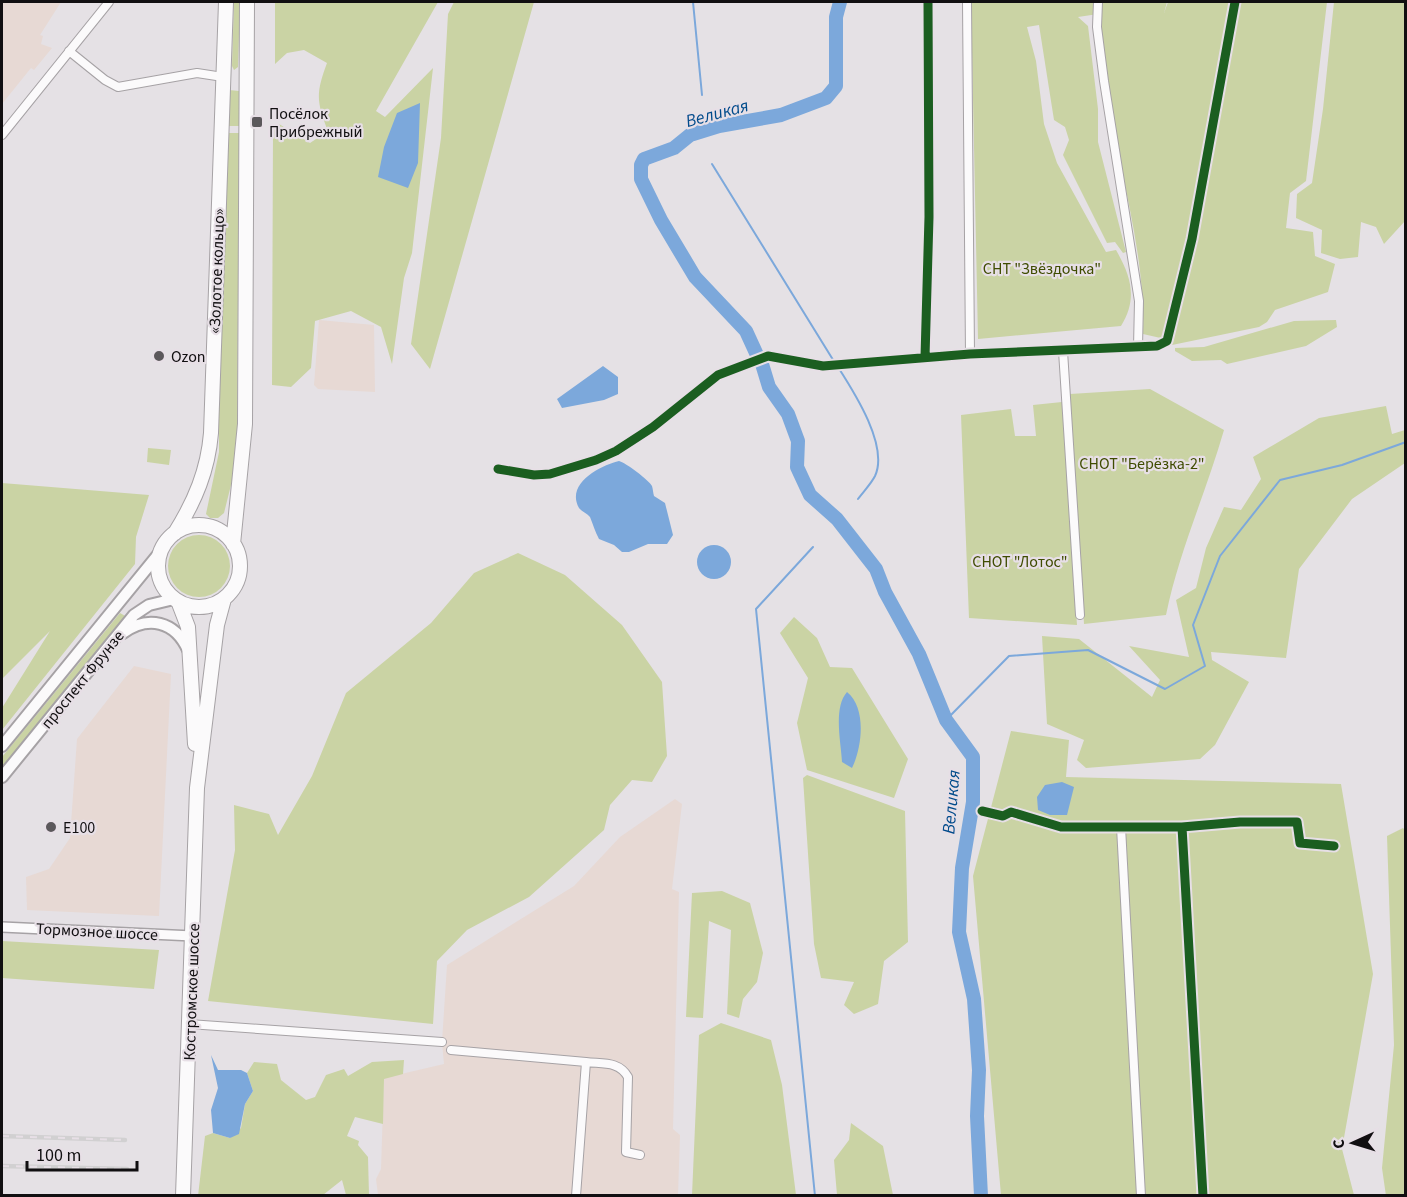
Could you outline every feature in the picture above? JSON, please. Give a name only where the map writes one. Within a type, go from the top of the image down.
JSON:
[{"type":"highway","name":"«Золотое кольцо»","points":[[161,550],[176,532],[198,491],[210,446],[226,2]]},
{"type":"highway","name":"«Золотое кольцо»","points":[[233,544],[246,404],[247,2]]},
{"type":"highway","points":[[223,76],[246,79]]},
{"type":"highway","points":[[176,532],[188,527],[207,526],[224,534],[233,544],[239,556],[239,574],[232,590],[224,599],[214,644],[197,788]]},
{"type":"highway","points":[[161,550],[159,575],[186,619],[197,788]]},
{"type":"highway","points":[[176,600],[201,607],[224,599]]},
{"type":"highway","name":"Костромское шоссе","points":[[183,1196],[197,788]]},
{"type":"main road","name":"проспект Фрунзе","points":[[2,746],[161,550]]},
{"type":"main road","name":"проспект Фрунзе","points":[[2,777],[142,608],[176,600]]},
{"type":"main road","points":[[114,641],[133,626],[157,622],[178,633],[189,653]]},
{"type":"street","points":[[2,135],[110,2]]},
{"type":"street","points":[[925,357],[929,217],[928,2]]},
{"type":"street","points":[[967,2],[970,354]]},
{"type":"street","points":[[1098,2],[1097,27],[1104,81],[1139,301],[1138,347]]},
{"type":"street","points":[[498,469],[534,475],[550,474],[596,460],[653,426],[710,380],[763,357],[773,356],[823,366],[970,354],[1063,351],[1162,344],[1171,336],[1235,2]]},
{"type":"street","points":[[69,51],[105,80],[118,87],[197,73],[223,76]]},
{"type":"street","points":[[1063,351],[1080,615]]},
{"type":"street","points":[[982,811],[1003,816],[1011,812],[1061,827],[1182,827],[1240,822],[1297,822],[1300,843],[1334,846]]},
{"type":"street","points":[[1121,827],[1141,1196]]},
{"type":"street","points":[[1182,827],[1203,1196]]},
{"type":"street","name":"Тормозное шоссе","points":[[2,927],[193,936]]},
{"type":"street","points":[[189,1024],[442,1042]]},
{"type":"street","points":[[452,1050],[618,1065],[628,1077],[626,1152],[640,1155]]},
{"type":"street","points":[[576,1196],[586,1062]]},
{"type":"shaded area","points":[[2,2],[61,2],[40,35],[43,36],[41,44],[52,48],[34,70],[31,68],[2,104]]},
{"type":"shaded area","points":[[319,320],[374,325],[375,392],[318,389],[314,385]]},
{"type":"shaded area","points":[[134,666],[171,674],[159,916],[27,910],[26,877],[49,869],[70,838],[77,739]]},
{"type":"shaded area","points":[[675,799],[682,804],[672,889],[679,892],[673,1129],[680,1135],[678,1195],[378,1195],[376,1179],[381,1169],[384,1078],[444,1064],[442,1042],[447,965],[574,886],[620,837]]},
{"type":"green space","points":[[234,2],[240,2],[238,67],[234,70],[232,66]]},
{"type":"green space","points":[[275,2],[438,2],[376,111],[385,117],[433,68],[412,253],[404,278],[392,364],[381,327],[351,311],[315,321],[311,368],[291,387],[272,385],[273,131],[279,124],[310,143],[328,131],[321,112],[319,97],[327,63],[304,50],[287,53],[275,64]]},
{"type":"green space","points":[[454,2],[534,2],[430,369],[411,344],[441,138],[448,14]]},
{"type":"green space","name":"СНТ \"Звёздочка\"","points":[[971,2],[1167,2],[1164,13],[1168,2],[1327,2],[1306,181],[1290,193],[1286,228],[1313,232],[1315,256],[1335,264],[1328,292],[1275,310],[1267,322],[1259,327],[1172,345],[1165,339],[1143,334],[1139,266],[1110,103],[1098,14],[1078,17],[1088,26],[1098,109],[1098,142],[1126,252],[1123,253],[1115,242],[1107,243],[1063,155],[1069,140],[1065,127],[1054,120],[1039,25],[1027,27],[1036,61],[1044,124],[1057,163],[1106,252],[1116,250],[1126,269],[1129,278],[1130,306],[1121,326],[978,339]]},
{"type":"green space","points":[[1334,2],[1406,2],[1405,221],[1384,244],[1376,227],[1361,222],[1358,257],[1340,259],[1321,253],[1322,230],[1296,218],[1297,194],[1312,183],[1323,109]]},
{"type":"green space","points":[[229,90],[239,91],[239,126],[227,126]]},
{"type":"green space","points":[[228,133],[239,133],[237,445],[236,465],[224,513],[218,518],[210,518],[206,514],[219,452],[219,374]]},
{"type":"green space","points":[[1336,320],[1337,327],[1306,346],[1227,364],[1221,360],[1192,361],[1175,351],[1175,348],[1204,347],[1294,321]]},
{"type":"green space","name":"СНОТ \"Берёзка-2\"","points":[[1150,389],[1224,430],[1185,545],[1166,615],[1084,624],[1070,394]]},
{"type":"green space","name":"СНОТ \"Лотос\"","points":[[1062,402],[1077,625],[969,618],[961,415],[1011,409],[1015,436],[1036,436],[1033,405]]},
{"type":"green space","points":[[1386,406],[1392,434],[1405,430],[1405,463],[1352,499],[1299,569],[1286,658],[1211,652],[1212,660],[1249,682],[1215,745],[1200,759],[1086,768],[1077,760],[1084,740],[1047,724],[1042,636],[1079,639],[1152,697],[1160,680],[1129,646],[1189,657],[1176,600],[1196,588],[1206,548],[1224,507],[1241,510],[1261,479],[1253,457],[1319,418]]},
{"type":"green space","points":[[148,448],[171,450],[169,465],[147,462]]},
{"type":"green space","points":[[2,483],[149,495],[136,537],[135,564],[2,730],[2,708],[50,631],[2,679]]},
{"type":"green space","points":[[199,535],[216,540],[221,544],[225,549],[230,566],[225,583],[221,588],[216,592],[199,597],[182,592],[177,588],[173,583],[168,566],[173,549],[177,544],[182,540]]},
{"type":"green space","points":[[518,553],[565,575],[622,625],[662,682],[667,756],[652,782],[632,780],[610,805],[604,830],[529,897],[467,930],[437,961],[433,1024],[208,1001],[235,850],[234,805],[269,814],[278,835],[312,776],[346,693],[431,623],[474,573]]},
{"type":"green space","points":[[120,613],[127,617],[2,767],[2,757]]},
{"type":"green space","points":[[794,617],[817,638],[830,667],[852,668],[908,759],[894,798],[807,770],[797,723],[808,678],[780,633]]},
{"type":"green space","points":[[1011,731],[1069,740],[1066,777],[1341,784],[1373,974],[1342,1149],[1354,1195],[1001,1195],[973,876]]},
{"type":"green space","points":[[807,775],[905,811],[908,942],[884,961],[878,1004],[854,1014],[844,1005],[854,982],[821,978],[814,944],[803,778]]},
{"type":"green space","points":[[1403,828],[1406,831],[1406,1195],[1386,1196],[1382,1168],[1394,1045],[1387,836]]},
{"type":"green space","points":[[722,891],[750,903],[763,953],[757,982],[743,999],[739,1018],[727,1014],[731,930],[709,921],[703,1018],[686,1017],[692,893]]},
{"type":"green space","points":[[2,941],[159,950],[154,989],[2,978]]},
{"type":"green space","points":[[721,1023],[771,1040],[782,1085],[796,1195],[692,1195],[699,1035]]},
{"type":"green space","points":[[404,1060],[403,1074],[384,1079],[383,1124],[355,1117],[347,1136],[359,1141],[358,1145],[368,1157],[369,1195],[346,1195],[342,1180],[323,1195],[198,1196],[205,1136],[213,1133],[230,1138],[241,1128],[245,1104],[253,1091],[247,1073],[254,1062],[277,1064],[281,1080],[306,1100],[315,1097],[326,1075],[344,1069],[348,1076],[372,1062]]},
{"type":"green space","points":[[851,1123],[883,1146],[893,1195],[837,1195],[834,1160],[849,1140]]},
{"type":"water","points":[[420,103],[418,163],[408,188],[378,177],[384,147],[397,113]]},
{"type":"water","points":[[603,366],[618,377],[618,394],[604,400],[562,408],[557,399]]},
{"type":"water","points":[[619,461],[647,480],[652,486],[654,496],[665,503],[673,535],[667,544],[648,544],[629,552],[622,552],[614,545],[599,539],[590,517],[579,508],[576,499],[581,483],[595,471]]},
{"type":"water","points":[[714,545],[726,550],[731,562],[726,574],[714,579],[702,574],[697,562],[702,550]]},
{"type":"water","points":[[847,692],[858,708],[861,728],[858,750],[852,768],[842,762],[839,735],[840,707]]},
{"type":"water","points":[[1062,782],[1074,787],[1067,815],[1050,815],[1038,810],[1037,797],[1045,785]]},
{"type":"water","points":[[211,1055],[218,1070],[241,1070],[247,1073],[253,1091],[245,1104],[239,1134],[230,1138],[213,1133],[211,1110],[218,1088]]},
{"type":"waterway","points":[[693,2],[702,95]]},
{"type":"waterway","name":"Великая","points":[[757,355],[746,331],[695,277],[661,220],[641,179],[641,165],[644,159],[674,148],[690,135],[719,126],[781,115],[826,98],[836,86],[836,17],[840,2]]},
{"type":"waterway","points":[[712,164],[835,363]]},
{"type":"waterway","name":"Великая","points":[[762,364],[769,387],[788,414],[798,441],[797,467],[810,495],[837,519],[876,569],[885,592],[919,654],[946,720],[973,757],[973,802],[962,868],[959,932],[974,999],[979,1070],[977,1116],[981,1196]]},
{"type":"waterway","points":[[838,367],[868,420],[877,450],[878,464],[875,476],[858,499]]},
{"type":"waterway","points":[[946,720],[1009,656],[1088,650],[1165,689],[1205,666],[1193,625],[1220,556],[1280,480],[1342,465],[1406,442]]},
{"type":"waterway","points":[[813,547],[756,609],[815,1196]]},
{"type":"railway","points":[[2,1136],[125,1140]]},
{"type":"railway","points":[[2,1166],[127,1169]]},
{"type":"cycle path","points":[[925,357],[929,217],[928,2]]},
{"type":"cycle path","points":[[498,469],[534,475],[550,474],[596,460],[616,451],[653,427],[718,375],[768,356],[823,366],[970,354],[1157,346],[1167,341],[1192,239],[1235,2]]},
{"type":"cycle path","points":[[982,811],[1003,816],[1011,812],[1061,827],[1182,827],[1240,822],[1297,822],[1300,843],[1334,846]]},
{"type":"cycle path","points":[[1182,827],[1203,1196]]},
{"type":"place","name":"Посёлок Прибрежный","points":[[257,122]]},
{"type":"place","name":"Ozon","points":[[159,356]]},
{"type":"place","name":"E100","points":[[51,827]]}]
